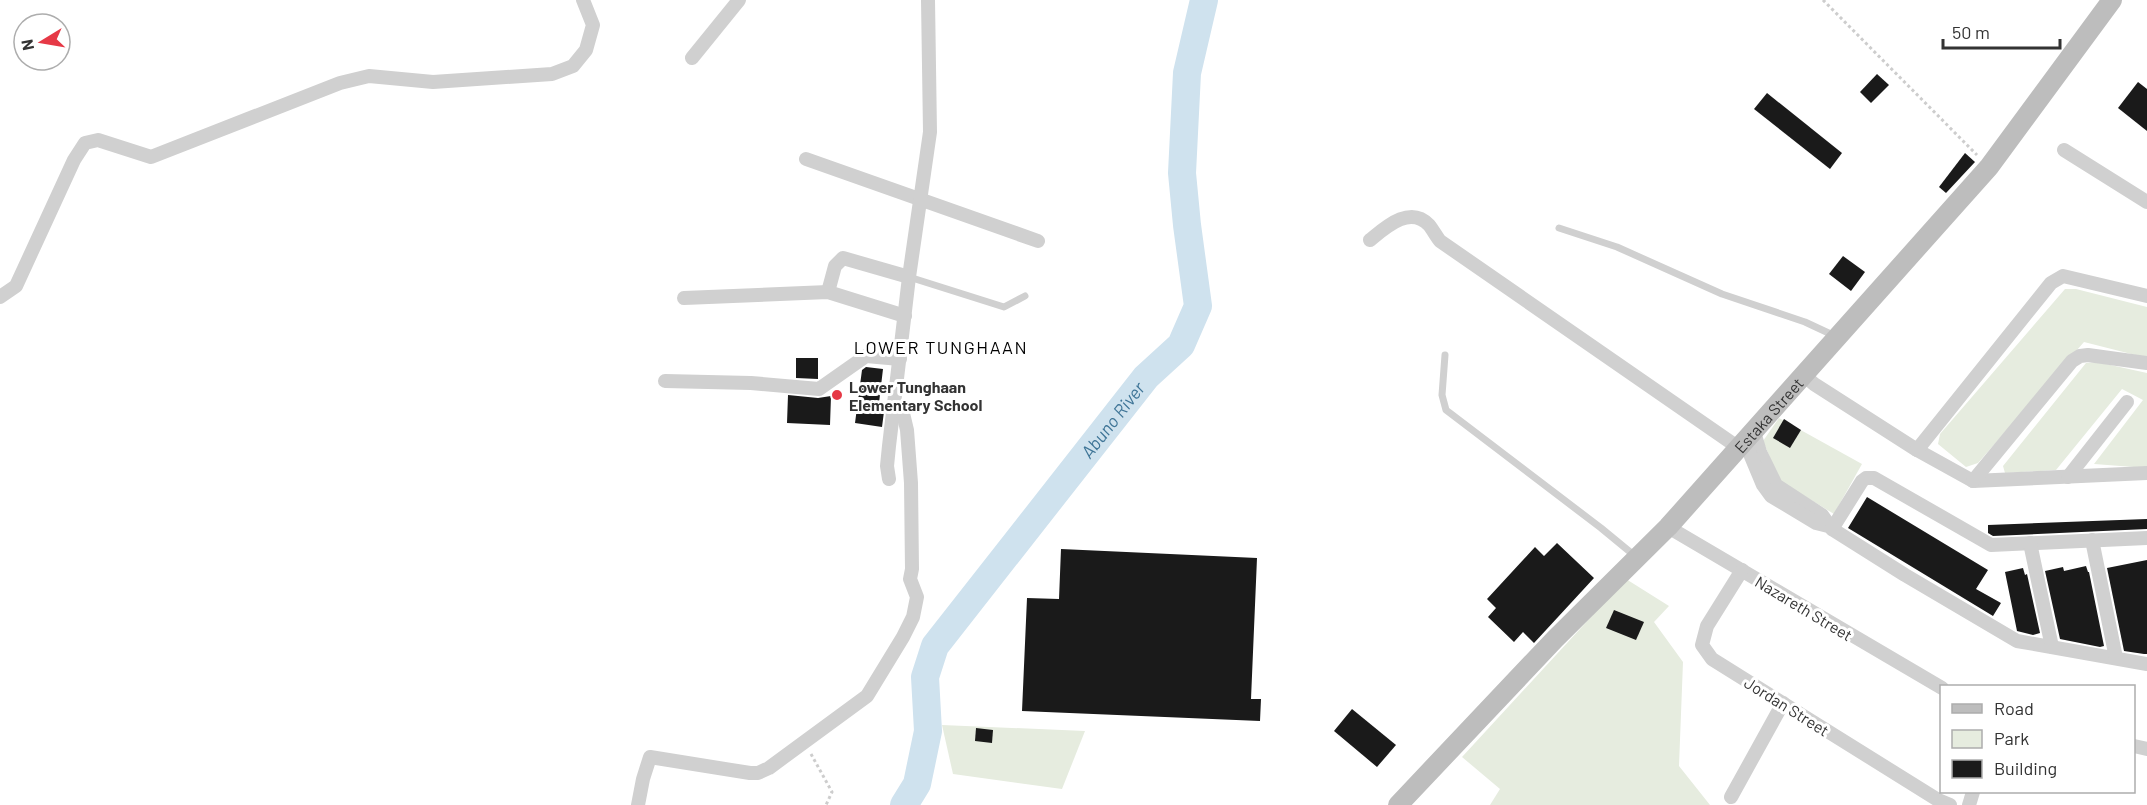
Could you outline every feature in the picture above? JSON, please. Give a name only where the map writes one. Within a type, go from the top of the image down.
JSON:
[{"type":"street","points":[[0,297],[16,286],[74,160],[85,143],[99,141],[151,157],[340,83],[369,76],[433,82],[552,74],[573,66],[586,50],[592,25],[583,0]]},
{"type":"street","points":[[692,58],[739,0]]},
{"type":"street","points":[[889,479],[886,466],[909,277],[930,132],[928,0]]},
{"type":"street","name":"Estaka Street","points":[[1398,805],[1555,639],[1668,527],[1746,441],[1989,167],[2112,0]]},
{"type":"street","points":[[2064,150],[2146,200]]},
{"type":"street","points":[[806,159],[1038,241]]},
{"type":"street","points":[[1370,240],[1389,225],[1403,218],[1415,216],[1428,224],[1440,241],[1746,441],[1763,485],[1774,490],[1816,523],[1830,527],[1905,575],[2017,641],[2147,664]]},
{"type":"street","points":[[828,292],[835,266],[843,258],[909,277]]},
{"type":"street","points":[[1917,450],[2056,279],[2063,276],[2147,296]]},
{"type":"street","points":[[684,298],[828,292],[905,316]]},
{"type":"street","points":[[1974,481],[2072,361],[2080,356],[2088,355],[2147,363]]},
{"type":"street","points":[[665,381],[751,383],[819,390],[866,356],[900,359]]},
{"type":"street","points":[[1804,375],[1814,384],[1917,450],[1974,481],[2147,473]]},
{"type":"street","points":[[2068,477],[2127,402]]},
{"type":"street","points":[[638,805],[650,757],[758,773],[769,768],[867,696],[913,617],[916,597],[910,579],[912,569],[911,483],[907,430],[902,410],[894,407]]},
{"type":"street","points":[[1830,527],[1862,481],[1866,478],[1874,478],[1991,545],[2147,538]]},
{"type":"street","name":"Nazareth Street","points":[[1668,527],[1940,687]]},
{"type":"street","points":[[2092,540],[2116,658]]},
{"type":"street","points":[[2030,543],[2052,647]]},
{"type":"street","name":"Jordan Street","points":[[1742,570],[1707,626],[1702,645],[1712,659],[1928,794],[1950,805]]},
{"type":"street","points":[[1731,797],[1783,703]]},
{"type":"lane","points":[[1559,228],[1617,247],[1722,294],[1805,322],[1838,337]]},
{"type":"lane","points":[[909,277],[997,306],[1004,307],[1025,296]]},
{"type":"lane","points":[[1445,355],[1443,395],[1446,410],[1637,558]]},
{"type":"path","points":[[1823,0],[1989,167]]},
{"type":"path","points":[[804,741],[832,792],[826,805]]},
{"type":"green space","points":[[2065,289],[2076,289],[2147,307],[2147,358],[2084,342],[1978,463],[1966,467],[1938,444],[1940,434]]},
{"type":"green space","points":[[2097,362],[2147,373],[2147,468],[2094,464],[2143,400],[2122,389],[2056,470],[2005,473],[2003,466],[2086,363]]},
{"type":"green space","points":[[1779,418],[1862,464],[1834,514],[1780,481],[1763,441]]},
{"type":"green space","points":[[1626,579],[1669,606],[1654,622],[1683,662],[1679,766],[1710,805],[1490,805],[1500,789],[1462,757]]},
{"type":"green space","points":[[942,725],[1085,731],[1062,789],[953,774]]},
{"type":"building","points":[[1877,74],[1889,85],[1871,103],[1860,92]]},
{"type":"building","points":[[2138,82],[2147,89],[2147,131],[2118,108]]},
{"type":"building","points":[[1767,93],[1842,153],[1830,169],[1754,109]]},
{"type":"building","points":[[1965,153],[1975,162],[1946,193],[1939,187]]},
{"type":"building","points":[[1843,256],[1865,272],[1851,291],[1829,274]]},
{"type":"building","points":[[796,358],[818,358],[818,379],[796,378]]},
{"type":"building","points":[[866,367],[883,369],[879,403],[885,404],[882,427],[855,423],[862,370]]},
{"type":"building","points":[[788,395],[818,398],[831,396],[830,425],[787,423]]},
{"type":"building","points":[[1784,419],[1801,430],[1790,448],[1773,438]]},
{"type":"building","points":[[1867,497],[1988,570],[1976,589],[2001,603],[1993,616],[1848,528]]},
{"type":"building","points":[[2147,519],[2147,529],[1993,536],[1988,533],[1988,525]]},
{"type":"building","points":[[1557,543],[1594,578],[1534,643],[1523,632],[1514,642],[1488,617],[1496,608],[1487,599],[1535,547],[1544,556]]},
{"type":"building","points":[[1061,549],[1257,558],[1251,699],[1261,699],[1260,721],[1022,711],[1027,598],[1059,599]]},
{"type":"building","points":[[2147,560],[2147,654],[2144,654],[2124,651],[2107,568]]},
{"type":"building","points":[[2086,566],[2104,646],[2100,647],[2060,639],[2045,571],[2063,567],[2064,571]]},
{"type":"building","points":[[2023,568],[2025,575],[2027,574],[2040,633],[2033,635],[2017,631],[2005,572]]},
{"type":"building","points":[[1614,610],[1644,622],[1636,640],[1606,628]]},
{"type":"building","points":[[1352,709],[1396,745],[1377,767],[1334,731]]},
{"type":"building","points":[[976,728],[993,730],[992,743],[975,741]]},
{"type":"waterway","name":"Abuno River","points":[[904,805],[917,784],[928,731],[925,677],[935,646],[1146,377],[1181,345],[1198,306],[1182,173],[1187,73],[1204,0]]},
{"type":"place","name":"Lower Tunghaan Elementary School","points":[[837,395]]},
{"type":"district","name":"LOWER TUNGHAAN","points":[[941,347]]}]
